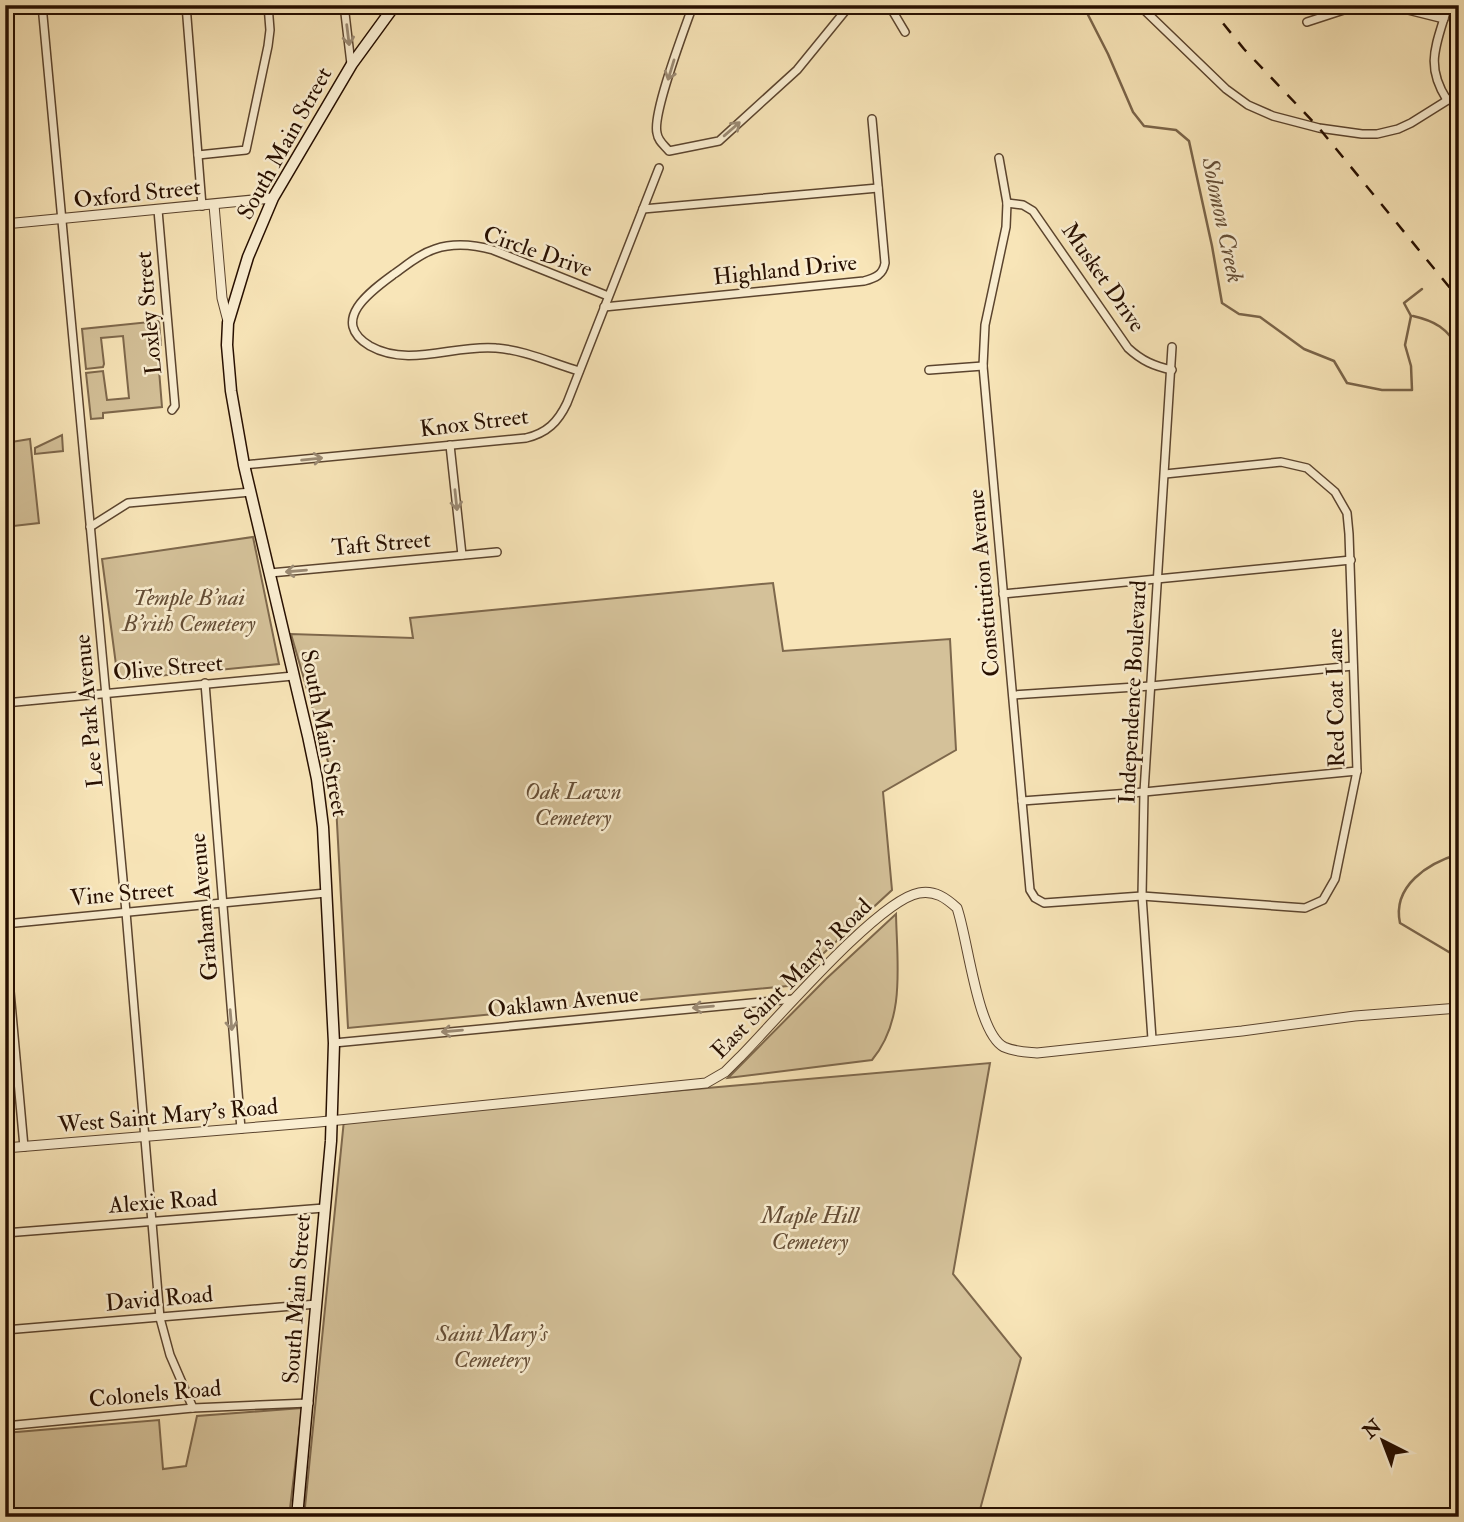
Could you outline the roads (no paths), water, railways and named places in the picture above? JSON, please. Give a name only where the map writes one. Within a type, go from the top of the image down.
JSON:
[{"type":"main road","name":"South Main Street","points":[[297,1517],[333,1119],[334,1042],[323,827],[317,779],[244,465],[231,391],[228,323],[248,257],[273,198],[352,65],[394,5]]},
{"type":"street","name":"Lee Park Avenue","points":[[42,5],[126,912],[160,1318],[170,1356],[193,1408]]},
{"type":"street","points":[[186,5],[202,206]]},
{"type":"street","points":[[198,155],[246,150],[268,46],[268,5]]},
{"type":"street","points":[[344,5],[352,65]]},
{"type":"street","points":[[693,5],[656,123],[660,141],[669,151],[719,141],[797,71],[850,5]]},
{"type":"street","points":[[889,5],[905,32]]},
{"type":"street","points":[[1139,5],[1226,89],[1248,106],[1273,116],[1319,128],[1362,134],[1384,133],[1411,123],[1459,93]]},
{"type":"street","points":[[1307,22],[1359,5]]},
{"type":"street","points":[[1388,5],[1444,19]]},
{"type":"street","points":[[1447,100],[1436,81],[1433,61],[1448,5]]},
{"type":"street","name":"Highland Drive","points":[[604,307],[873,278],[884,271],[872,119]]},
{"type":"street","name":"Constitution Avenue","points":[[999,158],[1007,203],[1003,251],[985,325],[984,366],[1030,890],[1035,898],[1044,903],[1142,896]]},
{"type":"street","name":"Knox Street","points":[[244,465],[526,438],[545,432],[561,415],[659,168]]},
{"type":"street","points":[[643,209],[878,188]]},
{"type":"street","name":"Oxford Street","points":[[5,224],[273,198]]},
{"type":"street","name":"Musket Drive","points":[[1007,203],[1023,205],[1034,211],[1128,348],[1140,359],[1157,367],[1172,369]]},
{"type":"street","points":[[214,205],[222,298],[228,323]]},
{"type":"street","name":"Loxley Street","points":[[158,210],[175,406],[172,410]]},
{"type":"street","name":"Circle Drive","points":[[579,371],[497,348],[403,356],[388,353],[372,347],[356,333],[353,323],[356,308],[372,290],[421,254],[455,245],[493,250],[608,296]]},
{"type":"street","name":"Independence Boulevard","points":[[1152,1040],[1142,896],[1144,792],[1172,347]]},
{"type":"street","points":[[929,370],[984,366]]},
{"type":"street","points":[[450,445],[462,555]]},
{"type":"street","name":"Red Coat Lane","points":[[1142,896],[1305,908],[1323,900],[1335,879],[1357,771],[1351,560],[1347,513],[1342,502],[1335,492],[1307,468],[1280,462],[1164,474]]},
{"type":"street","points":[[90,527],[128,503],[251,492]]},
{"type":"street","name":"Taft Street","points":[[270,573],[497,552]]},
{"type":"street","points":[[1003,594],[1351,560]]},
{"type":"street","points":[[1013,695],[1151,686],[1353,666]]},
{"type":"street","name":"Olive Street","points":[[5,703],[293,676]]},
{"type":"street","name":"Graham Avenue","points":[[205,683],[241,1129]]},
{"type":"street","points":[[1023,801],[1357,771]]},
{"type":"street","name":"East Saint Mary's Road","points":[[333,1119],[706,1083],[725,1072],[872,922],[898,901],[918,893],[933,892],[957,908],[982,1015],[994,1038],[1003,1046],[1021,1052],[1037,1053],[1355,1016],[1459,1008]]},
{"type":"street","name":"Vine Street","points":[[5,924],[326,893]]},
{"type":"street","points":[[5,936],[24,1147]]},
{"type":"street","name":"Oaklawn Avenue","points":[[334,1042],[795,999]]},
{"type":"street","name":"West Saint Mary's Road","points":[[5,1148],[333,1119]]},
{"type":"street","name":"Alexie Road","points":[[5,1233],[324,1208]]},
{"type":"street","name":"David Road","points":[[5,1330],[317,1304]]},
{"type":"street","name":"Colonels Road","points":[[5,1426],[193,1408],[309,1403]]},
{"type":"waterway","name":"Solomon Creek","points":[[1083,5],[1133,112],[1144,126],[1176,130],[1189,141],[1222,303],[1239,314],[1260,317],[1304,349],[1334,361],[1347,383],[1382,390],[1412,390],[1411,366],[1405,345],[1411,316]]},
{"type":"waterway","points":[[1411,316],[1404,303],[1422,289]]},
{"type":"waterway","name":"Solomon Creek","points":[[1413,316],[1440,326],[1459,349]]},
{"type":"waterway","name":"Solomon Creek","points":[[1459,854],[1436,863],[1415,878],[1401,898],[1399,910],[1400,923],[1459,958]]},
{"type":"railway","points":[[1208,5],[1244,49],[1319,128],[1459,299]]},
{"type":"park label","name":"Temple B'nai B'rith Cemetery","points":[[189,610]]},
{"type":"park label","name":"Oak Lawn Cemetery","points":[[573,804]]},
{"type":"park label","name":"Maple Hill Cemetery","points":[[810,1228]]},
{"type":"park label","name":"Saint Mary's Cemetery","points":[[492,1346]]}]
